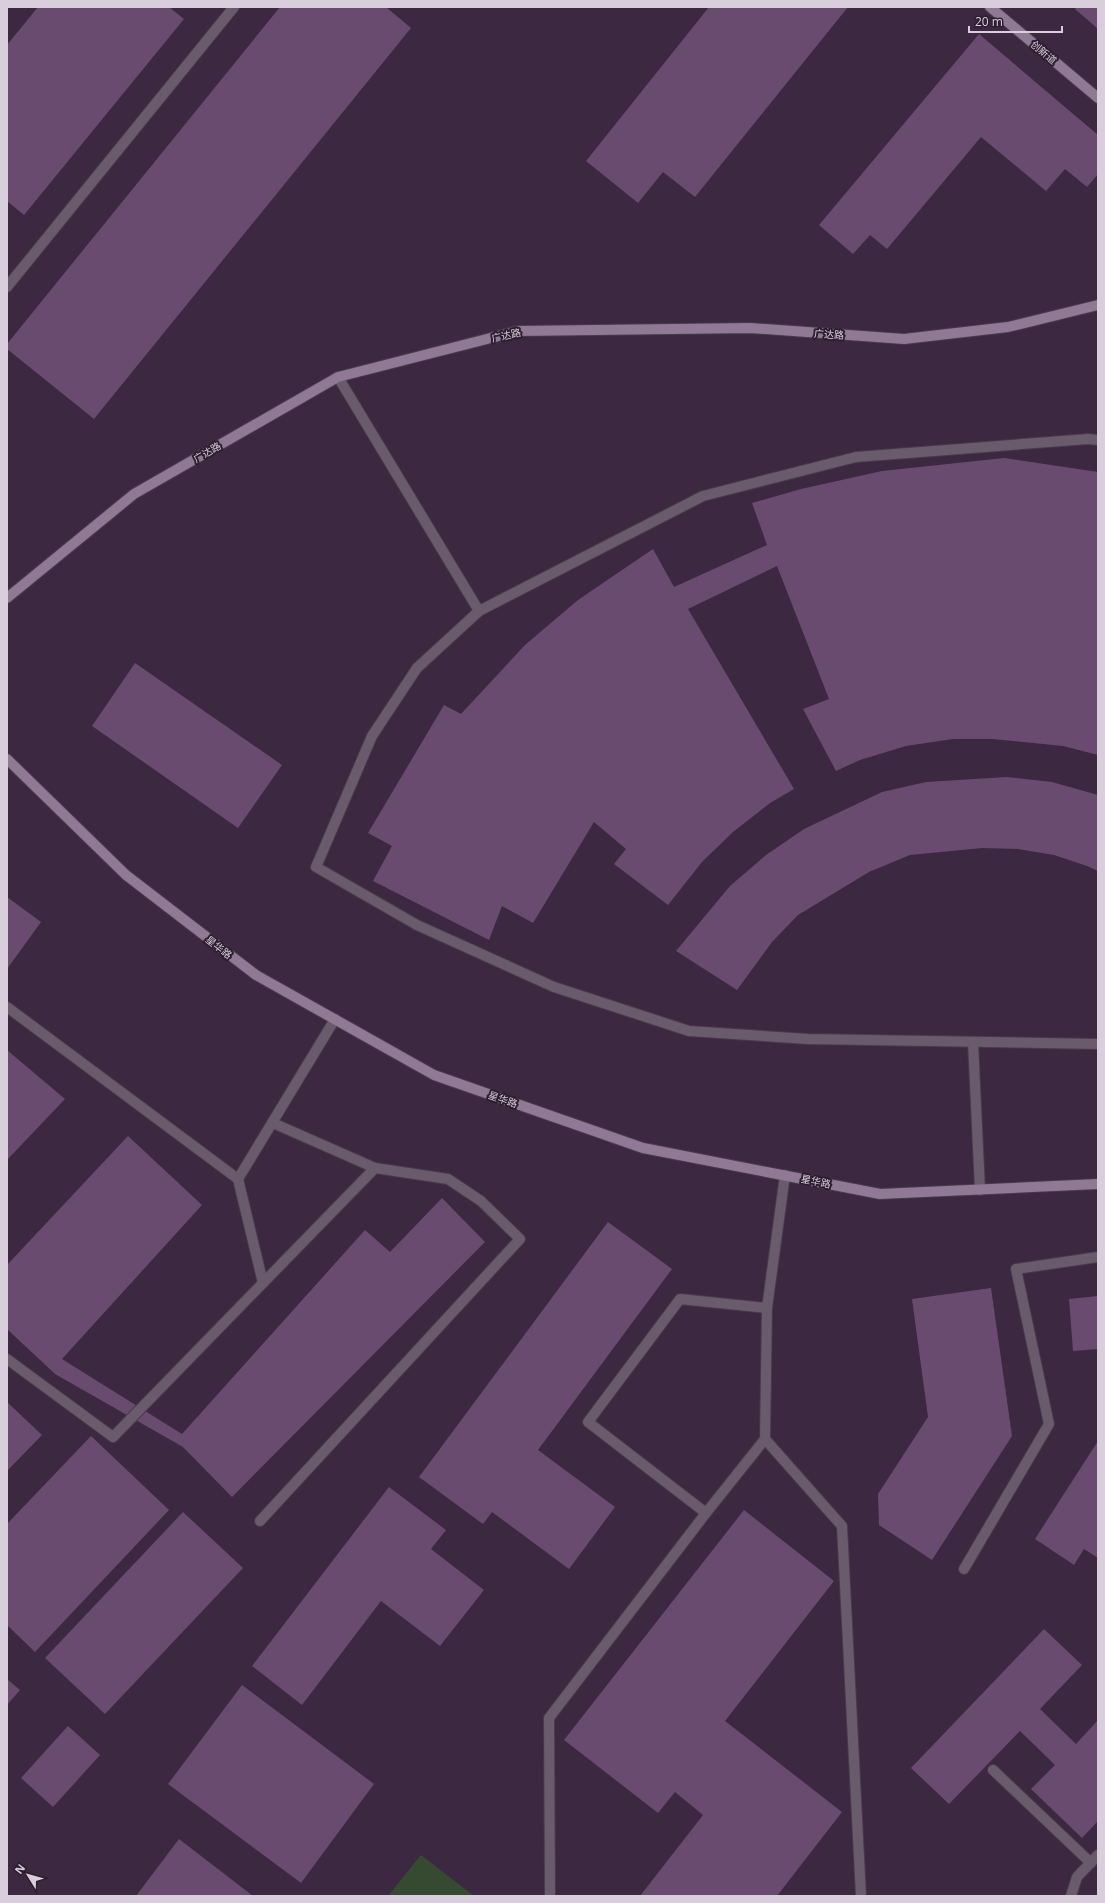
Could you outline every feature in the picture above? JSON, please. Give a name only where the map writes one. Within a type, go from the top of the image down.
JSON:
[{"type":"street","points":[[7,287],[234,7]]},
{"type":"street","name":"创新道","points":[[990,7],[1098,98]]},
{"type":"street","name":"广达路","points":[[7,598],[134,494],[338,377],[518,331],[750,328],[904,339],[1008,327],[1098,306]]},
{"type":"street","points":[[338,377],[479,611]]},
{"type":"street","points":[[1098,440],[1088,439],[856,457],[703,496],[479,611],[417,668],[372,736],[316,867],[416,925],[547,984],[689,1031],[808,1039],[1098,1044]]},
{"type":"street","name":"星华路","points":[[7,760],[126,875],[256,975],[434,1075],[643,1148],[880,1194],[1098,1184]]},
{"type":"street","points":[[7,1007],[238,1180],[263,1283]]},
{"type":"street","points":[[238,1180],[336,1019]]},
{"type":"street","points":[[973,1042],[980,1190]]},
{"type":"street","points":[[260,1521],[520,1239],[482,1201],[448,1179],[374,1168],[273,1123]]},
{"type":"street","points":[[7,1359],[113,1437],[374,1168]]},
{"type":"street","points":[[550,1896],[549,1718],[706,1513],[765,1439],[767,1308],[785,1175]]},
{"type":"street","points":[[964,1569],[1048,1424],[1016,1269],[1098,1257]]},
{"type":"street","points":[[706,1513],[588,1422],[680,1299],[767,1308]]},
{"type":"street","points":[[765,1439],[842,1526],[861,1896]]},
{"type":"street","points":[[993,1770],[1091,1863]]},
{"type":"street","points":[[1071,1896],[1077,1877],[1098,1855]]},
{"type":"shaded area","points":[[7,7],[1098,7],[1098,1896],[7,1896]]},
{"type":"green space","points":[[421,1855],[474,1896],[388,1896]]},
{"type":"building","points":[[38,7],[169,7],[184,19],[24,215],[7,201],[7,45]]},
{"type":"building","points":[[280,7],[386,7],[411,28],[94,419],[7,349],[7,344]]},
{"type":"building","points":[[709,7],[848,7],[695,197],[663,172],[638,203],[586,161]]},
{"type":"building","points":[[1077,7],[1098,7],[1098,29],[1075,9]]},
{"type":"building","points":[[979,34],[1098,135],[1098,174],[1087,187],[1065,169],[1046,191],[981,137],[887,249],[870,235],[853,254],[819,225]]},
{"type":"building","points":[[1004,458],[1098,472],[1098,755],[1063,746],[993,739],[953,739],[906,746],[860,760],[836,771],[803,709],[829,699],[777,566],[688,609],[794,789],[770,803],[733,832],[702,862],[668,905],[614,864],[626,849],[594,822],[533,923],[502,906],[489,940],[373,881],[392,846],[368,833],[444,705],[461,714],[525,645],[578,600],[653,549],[674,587],[767,545],[752,503],[801,489],[882,471]]},
{"type":"building","points":[[135,663],[282,765],[238,828],[92,726]]},
{"type":"building","points":[[1007,777],[1052,782],[1098,795],[1098,871],[1054,855],[1018,849],[982,848],[910,855],[869,872],[798,915],[772,942],[737,990],[676,951],[730,886],[766,855],[804,829],[882,792],[926,782]]},
{"type":"building","points":[[7,897],[41,922],[7,969]]},
{"type":"building","points":[[7,1050],[65,1099],[7,1160]]},
{"type":"building","points":[[128,1136],[202,1205],[62,1359],[182,1434],[365,1230],[390,1252],[442,1198],[485,1242],[232,1497],[183,1447],[55,1374],[7,1329],[7,1265]]},
{"type":"building","points":[[608,1222],[672,1269],[538,1450],[615,1507],[569,1569],[492,1512],[483,1524],[419,1477]]},
{"type":"building","points":[[991,1288],[1012,1436],[932,1560],[879,1525],[878,1494],[928,1417],[912,1299]]},
{"type":"building","points":[[1098,1296],[1098,1349],[1073,1351],[1069,1299]]},
{"type":"building","points":[[7,1402],[42,1435],[7,1471]]},
{"type":"building","points":[[91,1436],[169,1510],[35,1652],[7,1625],[7,1524]]},
{"type":"building","points":[[1098,1441],[1098,1558],[1084,1549],[1074,1565],[1035,1539]]},
{"type":"building","points":[[389,1487],[446,1530],[431,1549],[484,1590],[440,1646],[381,1601],[302,1705],[252,1666]]},
{"type":"building","points":[[744,1510],[834,1581],[725,1721],[842,1812],[777,1896],[640,1896],[703,1815],[675,1792],[658,1813],[564,1740]]},
{"type":"building","points":[[183,1512],[243,1568],[105,1714],[45,1658]]},
{"type":"building","points":[[1044,1629],[1082,1665],[1040,1709],[1076,1744],[1098,1720],[1098,1821],[1082,1838],[1031,1789],[1055,1765],[1020,1731],[949,1804],[911,1768]]},
{"type":"building","points":[[7,1679],[20,1690],[7,1705]]},
{"type":"building","points":[[242,1685],[374,1784],[301,1883],[168,1784]]},
{"type":"building","points":[[68,1726],[100,1755],[53,1807],[21,1778]]},
{"type":"building","points":[[179,1839],[253,1896],[136,1896]]}]
